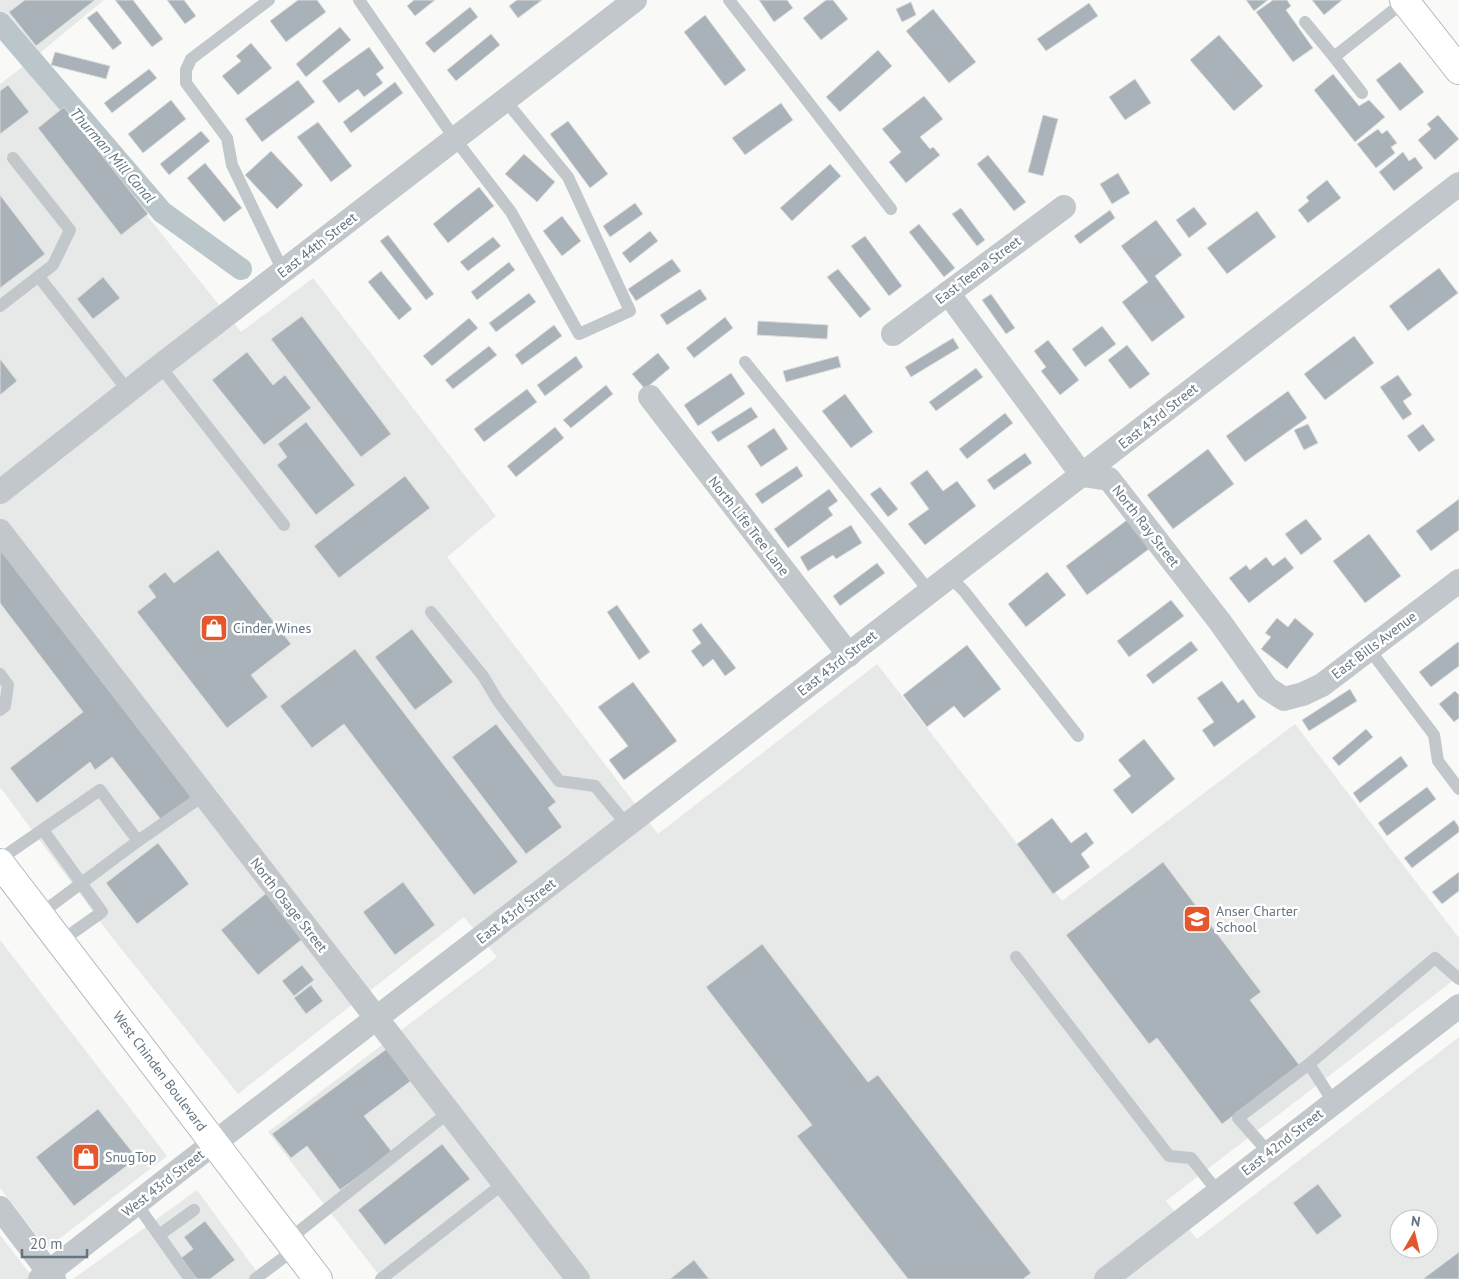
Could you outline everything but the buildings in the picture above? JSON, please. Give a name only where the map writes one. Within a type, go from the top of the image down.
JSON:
[{"type":"main road","points":[[1405,0],[1459,70]]},
{"type":"main road","name":"West Chinden Boulevard","points":[[0,863],[318,1279]]},
{"type":"street","name":"East 44th Street","points":[[0,492],[505,100],[627,2]]},
{"type":"street","name":"East 43rd Street","points":[[215,1143],[1459,184]]},
{"type":"street","name":"East Teena Street","points":[[893,334],[1064,207]]},
{"type":"street","points":[[948,293],[1082,474]]},
{"type":"street","name":"North Life Tree Lane","points":[[650,397],[848,654]]},
{"type":"street","name":"North Ray Street","points":[[1082,474],[1109,480],[1220,622],[1267,688],[1284,699]]},
{"type":"street","name":"North Osage Street","points":[[0,531],[578,1279]]},
{"type":"street","name":"East Bills Avenue","points":[[1284,699],[1303,694],[1322,685],[1459,580]]},
{"type":"street","name":"East 42nd Street","points":[[1106,1279],[1459,1006]]},
{"type":"street","name":"West 43rd Street","points":[[47,1277],[136,1203],[215,1143]]},
{"type":"street","points":[[0,1208],[47,1277]]},
{"type":"lane","points":[[269,0],[191,59],[186,70],[186,83],[227,138],[232,165],[283,271]]},
{"type":"lane","points":[[359,0],[455,139],[510,212],[579,334],[630,311],[568,177],[505,100]]},
{"type":"lane","points":[[729,0],[890,209]]},
{"type":"lane","points":[[1334,56],[1405,0]]},
{"type":"lane","points":[[1305,22],[1334,56],[1362,94]]},
{"type":"lane","points":[[0,306],[53,265],[70,230],[13,158]]},
{"type":"lane","points":[[39,277],[129,392]]},
{"type":"lane","points":[[745,362],[930,592]]},
{"type":"lane","points":[[160,366],[284,525]]},
{"type":"lane","points":[[950,576],[964,591],[1078,736]]},
{"type":"lane","points":[[431,612],[483,676],[498,702],[558,781],[594,786],[627,826]]},
{"type":"lane","points":[[1369,649],[1434,735],[1438,761],[1459,789]]},
{"type":"lane","points":[[0,674],[8,685],[5,706],[0,710]]},
{"type":"lane","points":[[0,859],[100,790],[138,841]]},
{"type":"lane","points":[[40,914],[138,841],[204,796]]},
{"type":"lane","points":[[43,830],[102,912],[61,942]]},
{"type":"lane","points":[[1016,957],[1169,1156],[1191,1158],[1218,1192]]},
{"type":"lane","points":[[1268,1153],[1238,1118],[1309,1064],[1435,958],[1459,979]]},
{"type":"lane","points":[[1309,1064],[1334,1103]]},
{"type":"lane","points":[[255,1279],[291,1245],[449,1112]]},
{"type":"lane","points":[[381,1279],[504,1183]]},
{"type":"lane","points":[[136,1203],[190,1279]]},
{"type":"lane","points":[[159,1235],[194,1210]]},
{"type":"shaded area","points":[[0,0],[104,0],[35,57],[0,12]]},
{"type":"shaded area","points":[[25,65],[241,332],[313,278],[496,516],[447,557],[658,834],[877,664],[1062,901],[1295,724],[1459,938],[1459,976],[1166,1201],[1197,1239],[1459,1037],[1459,1279],[591,1279],[452,1099],[569,1279],[382,1279],[268,1132],[497,957],[464,917],[238,1094],[111,936],[0,787],[0,84]]},
{"type":"shaded area","points":[[0,940],[167,1156],[47,1248],[0,1188]]},
{"type":"shaded area","points":[[197,1190],[262,1279],[73,1279]]},
{"type":"shaded area","points":[[0,1235],[34,1279],[0,1279]]},
{"type":"waterway","name":"Thurman Mill Canal","points":[[0,23],[162,212],[241,269]]},
{"type":"place","name":"Cinder Wines","points":[[214,628]]},
{"type":"place","name":"Anser Charter School","points":[[1197,919]]},
{"type":"place","name":"SnugTop","points":[[86,1157]]}]
